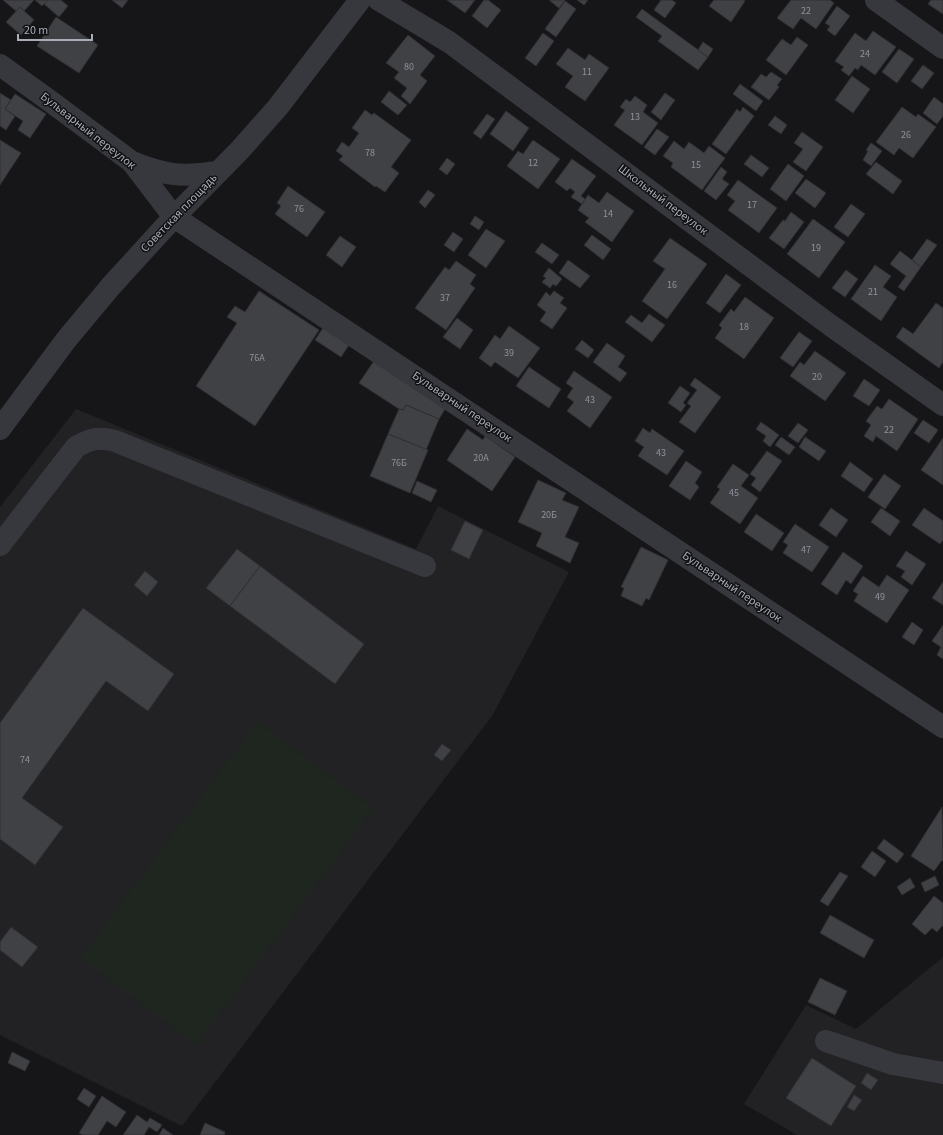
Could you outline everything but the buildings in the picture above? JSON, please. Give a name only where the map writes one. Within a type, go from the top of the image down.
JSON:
[{"type":"street","name":"Советская площадь","points":[[0,429],[66,340],[111,286],[174,217],[239,151],[278,107],[360,0]]},
{"type":"street","name":"Школьный переулок","points":[[380,0],[462,51],[830,325],[943,405]]},
{"type":"street","points":[[876,0],[943,48]]},
{"type":"street","name":"Бульварный переулок","points":[[0,65],[132,162],[174,217],[943,727]]},
{"type":"street","points":[[132,162],[154,171],[172,175],[193,176],[218,172]]},
{"type":"street","points":[[0,544],[76,447],[90,439],[102,438],[115,440],[426,566]]},
{"type":"street","points":[[826,1041],[893,1064],[943,1073]]},
{"type":"shaded area","points":[[76,409],[416,549],[438,506],[569,572],[492,716],[182,1126],[0,1035],[0,507]]},
{"type":"shaded area","points":[[257,722],[373,809],[196,1045],[80,958]]},
{"type":"shaded area","points":[[943,957],[943,1135],[797,1135],[744,1104],[806,1005],[856,1029]]}]
